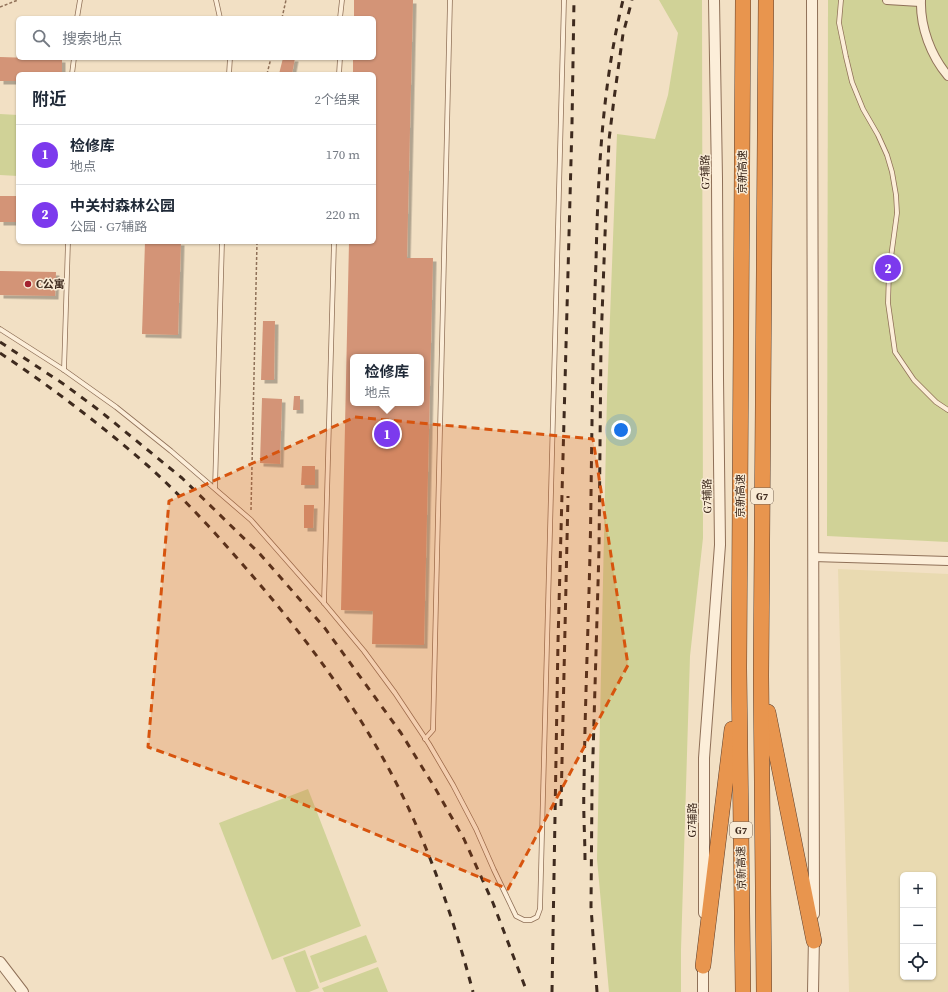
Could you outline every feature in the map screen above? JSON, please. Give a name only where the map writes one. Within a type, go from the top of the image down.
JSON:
[{"type":"highway","name":"京新高速","points":[[743,0],[739,668],[743,992]]},
{"type":"highway","name":"京新高速","points":[[764,992],[761,676],[766,0]]},
{"type":"highway","points":[[703,966],[739,668]]},
{"type":"highway","points":[[761,676],[814,941]]},
{"type":"street","name":"G7辅路","points":[[703,992],[704,758],[720,545],[718,178],[714,0]]},
{"type":"street","points":[[812,0],[813,992]]},
{"type":"street","points":[[887,0],[920,1],[922,17],[930,48],[939,66],[948,76]]},
{"type":"street","points":[[813,557],[948,561]]},
{"type":"street","points":[[0,962],[23,992]]},
{"type":"lane","points":[[78,16],[80,0]]},
{"type":"lane","points":[[216,0],[220,16]]},
{"type":"lane","points":[[340,16],[342,0]]},
{"type":"lane","points":[[425,739],[433,730],[450,0]]},
{"type":"lane","points":[[0,329],[64,370],[116,407],[171,451],[251,520],[364,651],[395,693],[453,785],[476,829],[516,916],[524,920],[531,920],[537,917],[540,909],[564,0]]},
{"type":"lane","points":[[841,0],[840,23],[852,82],[863,109],[878,136],[886,155],[892,172],[896,195],[897,213],[889,272],[888,303],[895,352],[914,380],[936,402],[948,410]]},
{"type":"lane","points":[[72,72],[74,60]]},
{"type":"lane","points":[[229,72],[230,60]]},
{"type":"lane","points":[[339,72],[340,60]]},
{"type":"lane","points":[[64,370],[68,244]]},
{"type":"lane","points":[[215,488],[222,244]]},
{"type":"lane","points":[[324,603],[334,244]]},
{"type":"path","points":[[0,7],[18,0]]},
{"type":"path","points":[[282,16],[286,0]]},
{"type":"path","points":[[268,72],[270,60]]},
{"type":"path","points":[[251,520],[257,244]]},
{"type":"highlighted area","points":[[355,417],[593,439],[628,665],[508,889],[281,795],[148,747],[169,501]]},
{"type":"shaded area","points":[[838,569],[948,574],[948,992],[849,992]]},
{"type":"green space","points":[[659,0],[702,0],[703,538],[690,656],[681,992],[609,992],[597,859],[607,396],[617,134],[655,139],[668,95],[678,33]]},
{"type":"green space","points":[[828,0],[948,0],[948,542],[827,536]]},
{"type":"green space","points":[[0,114],[16,115],[16,176],[0,175]]},
{"type":"green space","points":[[308,789],[361,926],[272,960],[219,823]]},
{"type":"green space","points":[[366,935],[377,962],[320,983],[310,956]]},
{"type":"green space","points":[[305,950],[319,988],[309,992],[296,992],[283,958]]},
{"type":"green space","points":[[378,967],[388,992],[324,992],[322,988]]},
{"type":"building","points":[[354,0],[413,0],[407,258],[433,258],[424,645],[372,644],[373,611],[341,610],[349,244],[376,244],[376,72],[353,72],[353,60],[376,60],[376,16],[354,16]]},
{"type":"building","points":[[0,57],[16,58],[16,60],[62,60],[62,72],[16,72],[16,81],[0,81]]},
{"type":"building","points":[[282,60],[295,60],[292,72],[280,72]]},
{"type":"building","points":[[0,196],[16,196],[16,222],[0,222]]},
{"type":"building","points":[[145,244],[181,244],[178,335],[142,334]]},
{"type":"building","name":"C公寓","points":[[0,271],[56,272],[55,296],[0,295]]},
{"type":"building","points":[[263,321],[275,321],[274,380],[261,380]]},
{"type":"building","points":[[294,396],[300,396],[300,410],[293,410]]},
{"type":"building","points":[[262,398],[282,399],[280,464],[260,463]]},
{"type":"building","points":[[302,466],[315,466],[315,485],[301,485]]},
{"type":"building","points":[[304,505],[314,505],[313,528],[304,528]]},
{"type":"railway","points":[[552,992],[558,642],[574,0]]},
{"type":"railway","points":[[585,860],[585,751],[593,350],[598,196],[602,130],[610,65],[623,0]]},
{"type":"railway","points":[[597,992],[591,907],[592,789],[599,550],[601,343],[609,140],[623,34],[632,0]]},
{"type":"railway","points":[[0,342],[65,385],[100,411],[182,478],[259,553],[324,627],[401,733],[464,839],[493,903],[527,992]]},
{"type":"railway","points":[[0,353],[57,393],[129,450],[161,478],[190,506],[230,550],[274,601],[308,644],[356,712],[384,760],[412,815],[436,873],[446,902],[473,992]]},
{"type":"railway","points":[[561,806],[568,496]]},
{"type":"place","name":"中关村森林公园","points":[[888,268]]},
{"type":"place","name":"C公寓","points":[[28,284]]},
{"type":"place","name":"检修库","points":[[387,434]]}]
